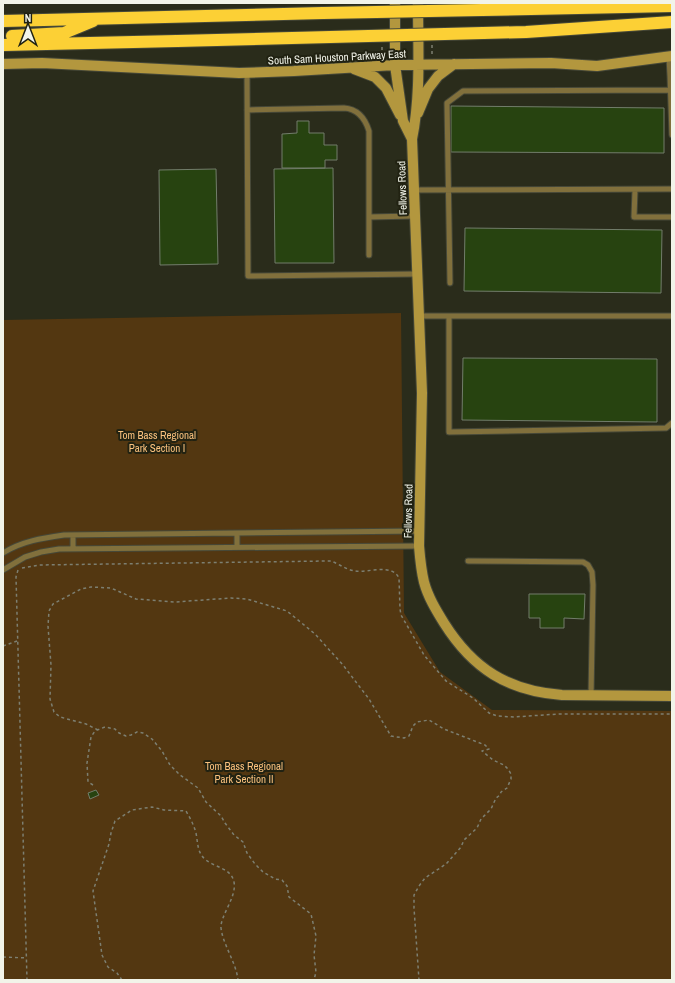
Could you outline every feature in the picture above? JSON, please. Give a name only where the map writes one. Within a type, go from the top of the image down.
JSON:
[{"type":"highway","points":[[3,21],[672,6]]},
{"type":"highway","points":[[3,37],[64,33],[102,18]]},
{"type":"highway","points":[[3,45],[526,32],[672,22]]},
{"type":"main road","name":"Fellows Road","points":[[395,3],[395,65],[403,121],[412,139]]},
{"type":"main road","name":"Fellows Road","points":[[418,3],[416,118],[412,139],[422,393],[419,546],[421,571],[430,598],[452,636],[476,662],[493,675],[504,681],[532,692],[562,695],[672,696]]},
{"type":"main road","name":"South Sam Houston Parkway East","points":[[3,64],[42,62],[247,73],[395,65],[550,63],[597,66],[671,56]]},
{"type":"main road","points":[[416,118],[428,89],[438,76],[454,64]]},
{"type":"main road","points":[[352,68],[375,78],[386,88],[403,121]]},
{"type":"lane","points":[[671,56],[670,90],[672,135]]},
{"type":"lane","points":[[247,73],[248,276],[417,274]]},
{"type":"lane","points":[[450,283],[447,103],[464,91],[670,90]]},
{"type":"lane","points":[[247,110],[344,108],[356,111],[362,116],[369,131],[369,256]]},
{"type":"lane","points":[[414,190],[672,189]]},
{"type":"lane","points":[[635,190],[634,218],[672,217]]},
{"type":"lane","points":[[369,217],[415,216]]},
{"type":"lane","points":[[419,316],[672,316]]},
{"type":"lane","points":[[449,316],[449,432],[666,428],[672,423]]},
{"type":"lane","points":[[3,553],[17,545],[33,540],[64,535],[419,531]]},
{"type":"lane","points":[[237,533],[237,547]]},
{"type":"lane","points":[[73,535],[73,548]]},
{"type":"lane","points":[[3,570],[25,557],[59,549],[73,548],[419,546]]},
{"type":"lane","points":[[468,561],[584,562],[588,565],[592,572],[594,600],[591,696]]},
{"type":"path","points":[[27,980],[17,641],[16,577],[17,571],[20,568],[39,565],[332,561],[356,571],[385,570],[397,574],[399,578],[401,615],[424,655],[446,681],[473,698],[489,713],[497,716],[514,717],[559,714],[672,714]]},
{"type":"path","points":[[98,730],[86,724],[60,717],[54,712],[50,699],[51,665],[48,626],[49,611],[53,604],[81,589],[90,587],[111,588],[136,598],[175,602],[231,598],[246,599],[287,611],[315,634],[343,665],[369,699],[391,736],[404,738],[409,736],[413,726],[417,722],[430,720],[444,730],[485,746],[488,749],[482,751],[508,769],[511,774],[511,779],[507,788],[496,798],[491,809],[481,819],[477,828],[464,840],[461,847],[446,864],[425,878],[414,895],[419,980]]},
{"type":"path","points":[[3,646],[17,641]]},
{"type":"path","points":[[93,785],[88,782],[87,763],[91,737],[94,731],[105,727],[115,729],[119,733],[126,736],[137,732],[143,733],[152,738],[170,765],[198,788],[206,802],[221,816],[224,823],[243,842],[247,853],[255,864],[263,872],[275,879],[282,880],[288,886],[289,897],[311,914],[316,936],[314,955],[316,972],[314,980]]},
{"type":"path","points":[[122,980],[117,973],[108,967],[102,955],[92,891],[115,821],[132,810],[152,807],[164,810],[186,811],[196,832],[198,850],[206,860],[230,873],[234,882],[231,903],[223,917],[221,927],[234,962],[238,980]]},
{"type":"path","points":[[3,957],[27,958]]},
{"type":"green space","name":"Tom Bass Regional Park Section II","points":[[401,313],[404,613],[440,672],[492,710],[672,711],[672,980],[3,980],[3,320]]},
{"type":"building","points":[[451,106],[664,108],[664,153],[451,152]]},
{"type":"building","points":[[297,121],[309,121],[309,133],[324,133],[324,145],[337,145],[337,160],[325,160],[325,168],[282,168],[282,134],[297,133]]},
{"type":"building","points":[[333,168],[334,263],[275,263],[274,169]]},
{"type":"building","points":[[216,169],[218,264],[160,265],[159,170]]},
{"type":"building","points":[[465,228],[662,230],[661,293],[464,291]]},
{"type":"building","points":[[463,358],[657,359],[657,422],[462,420]]},
{"type":"building","points":[[529,594],[585,594],[584,619],[564,618],[564,628],[540,628],[540,618],[529,618]]},
{"type":"building","points":[[96,790],[99,795],[90,799],[88,793]]},
{"type":"park label","name":"Tom Bass Regional Park Section I","points":[[157,441]]}]
